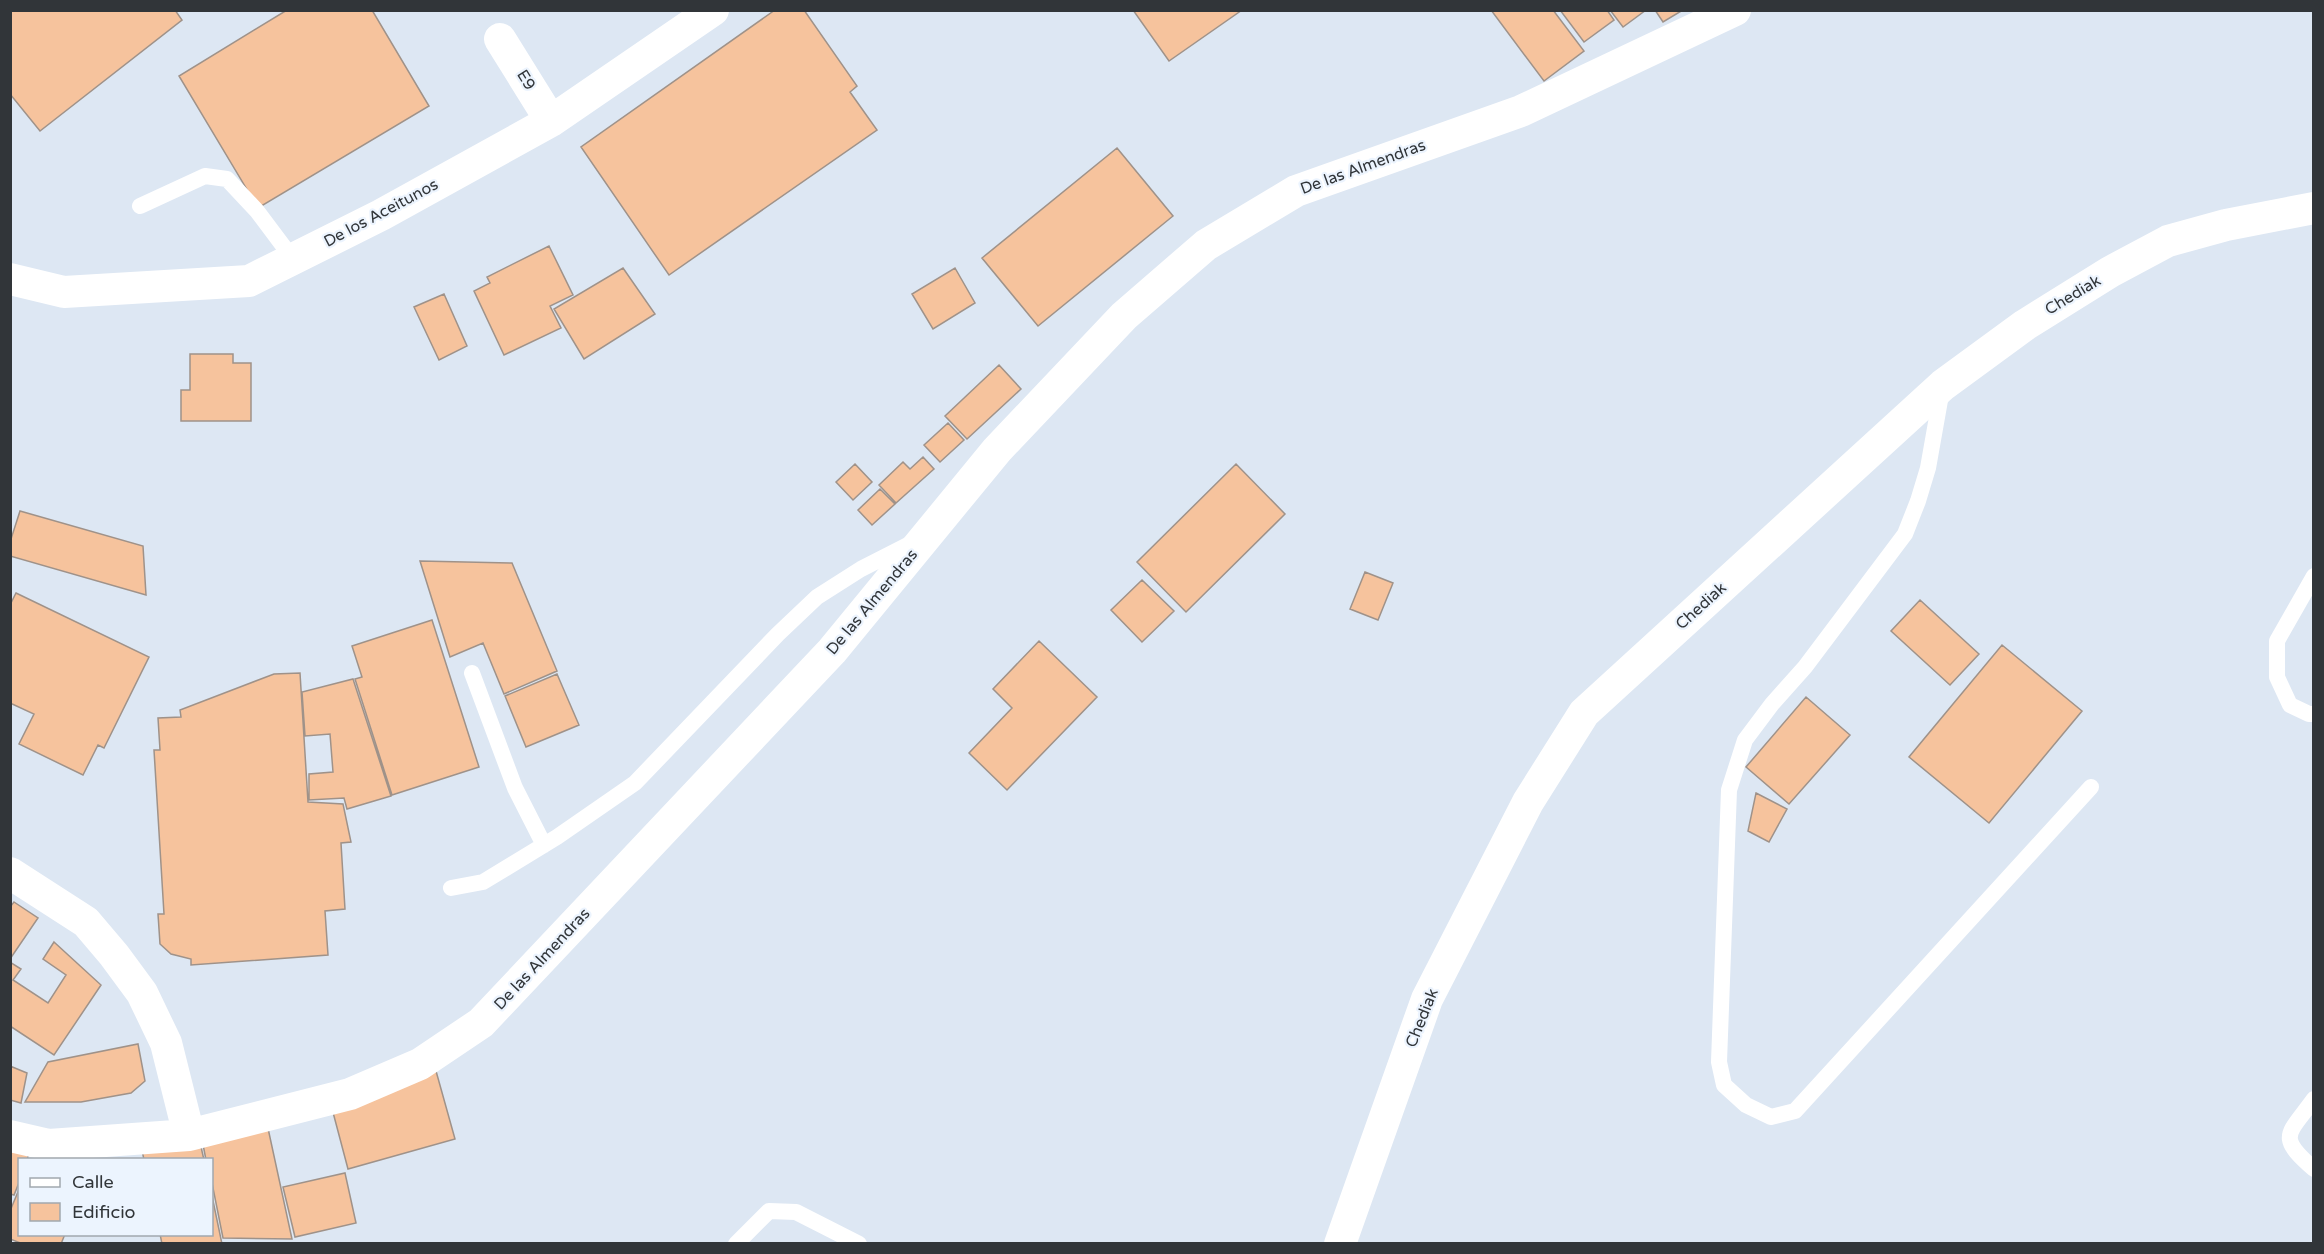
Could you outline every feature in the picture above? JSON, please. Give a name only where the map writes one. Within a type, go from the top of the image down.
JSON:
[{"type":"street","name":"De los Aceitunos","points":[[10,279],[64,292],[249,281],[381,216],[551,121],[713,10]]},
{"type":"street","name":"De las Almendras","points":[[10,1136],[50,1145],[189,1135],[350,1094],[420,1064],[481,1023],[832,651],[997,450],[1124,316],[1206,245],[1296,190],[1521,111],[1735,10]]},
{"type":"street","name":"E9","points":[[500,39],[551,121]]},
{"type":"street","name":"Chediak","points":[[1340,1244],[1427,999],[1528,802],[1584,713],[1943,385],[2025,324],[2110,272],[2168,241],[2226,225],[2313,208]]},
{"type":"street","points":[[10,873],[86,922],[114,954],[142,993],[166,1042],[189,1135]]},
{"type":"lane","points":[[140,206],[205,176],[227,179],[258,211],[293,259]]},
{"type":"lane","points":[[1943,385],[1928,468],[1905,534],[1805,667],[1772,704],[1745,740],[1729,790],[1719,1062],[1724,1085],[1746,1105],[1771,1118],[1795,1111],[2091,787]]},
{"type":"lane","points":[[451,888],[483,882],[544,845],[635,783],[778,634],[817,597],[861,569],[926,536]]},
{"type":"lane","points":[[2313,576],[2277,641],[2277,677],[2290,705],[2313,714]]},
{"type":"lane","points":[[472,673],[515,788],[544,845]]},
{"type":"lane","points":[[2313,1099],[2290,1133],[2289,1144],[2294,1152],[2313,1169]]},
{"type":"lane","points":[[736,1244],[770,1211],[796,1212],[860,1244]]},
{"type":"building","points":[[10,10],[175,10],[182,20],[40,131],[10,94]]},
{"type":"building","points":[[287,10],[372,10],[429,106],[258,208],[179,76]]},
{"type":"building","points":[[775,10],[804,10],[857,86],[850,92],[877,130],[669,275],[581,147]]},
{"type":"building","points":[[1133,10],[1242,10],[1169,61]]},
{"type":"building","points":[[1491,10],[1553,10],[1584,51],[1544,81]]},
{"type":"building","points":[[1560,10],[1607,10],[1614,20],[1584,42]]},
{"type":"building","points":[[1610,10],[1646,10],[1623,27]]},
{"type":"building","points":[[1655,10],[1683,10],[1663,22]]},
{"type":"building","points":[[1117,148],[1173,216],[1038,326],[982,258]]},
{"type":"building","points":[[549,246],[573,295],[550,306],[561,328],[504,355],[474,291],[490,283],[487,277]]},
{"type":"building","points":[[623,268],[655,314],[584,359],[554,309]]},
{"type":"building","points":[[955,268],[975,303],[933,329],[912,294]]},
{"type":"building","points":[[444,294],[467,346],[439,360],[414,307]]},
{"type":"building","points":[[190,354],[233,354],[233,363],[251,363],[251,421],[181,421],[181,390],[190,390]]},
{"type":"building","points":[[999,365],[1021,389],[967,439],[945,416]]},
{"type":"building","points":[[948,423],[964,440],[940,462],[924,445]]},
{"type":"building","points":[[923,457],[934,469],[896,503],[879,485],[903,462],[910,469]]},
{"type":"building","points":[[855,464],[872,482],[853,500],[836,482]]},
{"type":"building","points":[[1236,464],[1285,514],[1186,612],[1137,562]]},
{"type":"building","points":[[880,489],[895,504],[872,525],[858,510]]},
{"type":"building","points":[[20,511],[143,546],[146,595],[10,556],[10,542]]},
{"type":"building","points":[[420,561],[512,563],[557,671],[504,694],[483,643],[450,657]]},
{"type":"building","points":[[1365,572],[1393,583],[1378,620],[1350,609]]},
{"type":"building","points":[[1142,580],[1174,611],[1142,642],[1111,610]]},
{"type":"building","points":[[16,593],[149,657],[104,748],[98,745],[83,775],[19,744],[34,714],[10,703],[10,605]]},
{"type":"building","points":[[1920,600],[1979,654],[1950,685],[1891,631]]},
{"type":"building","points":[[432,620],[479,767],[392,795],[355,679],[362,677],[352,646]]},
{"type":"building","points":[[1039,641],[1097,697],[1007,790],[969,753],[1012,708],[993,689]]},
{"type":"building","points":[[2002,645],[2082,711],[1989,823],[1909,757]]},
{"type":"building","points":[[300,673],[308,802],[343,804],[351,842],[341,843],[345,909],[325,911],[328,955],[191,965],[191,959],[171,954],[160,944],[158,914],[164,914],[154,750],[160,750],[158,718],[181,717],[180,710],[274,674]]},
{"type":"building","points":[[557,674],[579,725],[526,747],[505,696]]},
{"type":"building","points":[[353,679],[391,796],[347,809],[344,798],[309,800],[309,774],[333,772],[330,734],[305,736],[302,692]]},
{"type":"building","points":[[1806,697],[1850,735],[1789,804],[1746,767]]},
{"type":"building","points":[[1756,793],[1787,809],[1769,842],[1748,831]]},
{"type":"building","points":[[14,902],[38,918],[10,959],[10,907]]},
{"type":"building","points":[[54,942],[101,985],[54,1055],[10,1026],[10,962],[21,969],[13,980],[48,1003],[66,975],[43,959]]},
{"type":"building","points":[[138,1044],[145,1081],[131,1093],[81,1102],[25,1102],[48,1062]]},
{"type":"building","points":[[10,1066],[27,1073],[21,1103],[10,1100]]},
{"type":"building","points":[[436,1071],[455,1139],[348,1169],[330,1101]]},
{"type":"building","points":[[266,1119],[292,1239],[223,1238],[213,1188],[213,1158],[206,1158],[201,1134]]},
{"type":"building","points":[[199,1138],[204,1158],[144,1158],[142,1150]]},
{"type":"building","points":[[10,1151],[29,1153],[28,1158],[18,1158],[18,1185],[14,1195],[10,1194]]},
{"type":"building","points":[[345,1173],[356,1223],[295,1237],[283,1187]]},
{"type":"building","points":[[18,1192],[18,1236],[64,1236],[61,1244],[23,1244],[10,1239],[10,1211]]},
{"type":"building","points":[[213,1201],[222,1244],[162,1244],[160,1236],[213,1236]]}]
